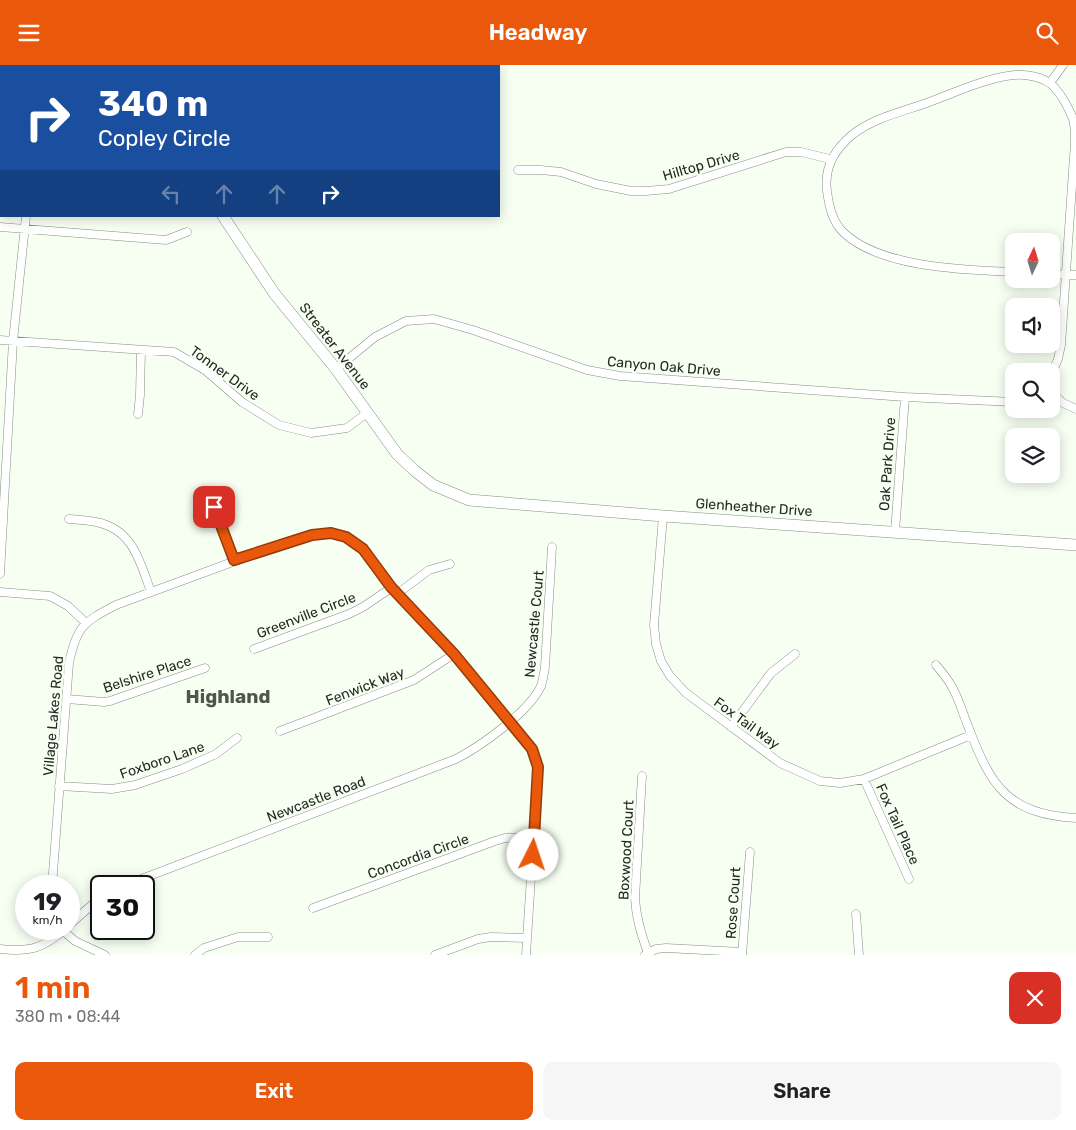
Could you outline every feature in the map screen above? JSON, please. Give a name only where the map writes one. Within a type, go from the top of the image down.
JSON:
[{"type":"street","points":[[1050,83],[1063,65]]},
{"type":"street","points":[[1005,271],[941,266],[900,260],[880,253],[851,238],[835,221],[829,208],[826,186],[830,159],[844,142],[865,125],[977,85],[1015,75],[1031,76],[1050,83],[1061,97],[1073,120],[1076,142],[1061,345],[1056,363]]},
{"type":"street","name":"Hilltop Drive","points":[[518,170],[561,172],[610,187],[646,191],[669,189],[786,151],[802,151],[830,159]]},
{"type":"street","points":[[0,574],[3,462],[12,341],[26,217]]},
{"type":"street","name":"Streater Avenue","points":[[224,217],[274,293],[336,369],[397,454],[414,471],[433,485]]},
{"type":"street","points":[[0,227],[166,240],[187,232]]},
{"type":"street","points":[[1060,275],[1076,275]]},
{"type":"street","name":"Canyon Oak Drive","points":[[336,369],[375,337],[406,321],[434,319],[473,330],[587,370],[620,376],[905,397],[1005,402]]},
{"type":"street","name":"Tonner Drive","points":[[0,340],[174,353],[205,370],[242,402],[279,425],[311,433],[346,428],[367,413]]},
{"type":"street","points":[[138,414],[141,350]]},
{"type":"street","name":"Oak Park Drive","points":[[895,532],[905,397]]},
{"type":"street","points":[[1060,400],[1076,409]]},
{"type":"street","name":"Glenheather Drive","points":[[433,485],[469,500],[663,516],[1076,545]]},
{"type":"street","points":[[214,507],[234,560]]},
{"type":"street","name":"Fox Tail Way","points":[[663,516],[654,625],[656,644],[661,661],[670,676],[686,693],[780,763],[820,781],[840,783],[864,779],[971,735]]},
{"type":"street","points":[[69,519],[104,524],[132,543],[151,592]]},
{"type":"street","name":"Village Lakes Road","points":[[53,875],[69,663],[78,631],[86,623],[116,605],[234,560],[296,539],[331,533],[346,537],[363,549],[394,591],[454,654],[532,749],[538,767],[526,955]]},
{"type":"street","name":"Newcastle Court","points":[[510,721],[529,703],[542,683],[552,547]]},
{"type":"street","name":"Greenville Circle","points":[[254,649],[349,614],[394,591],[429,570],[450,564]]},
{"type":"street","points":[[0,592],[50,596],[68,606],[86,623]]},
{"type":"street","name":"Fenwick Way","points":[[280,731],[414,680],[454,654]]},
{"type":"street","points":[[731,727],[771,673],[795,654]]},
{"type":"street","points":[[936,665],[953,688],[971,735],[989,773],[999,788],[1028,810],[1076,818]]},
{"type":"street","name":"Belshire Place","points":[[67,699],[110,701],[205,668]]},
{"type":"street","name":"Newcastle Road","points":[[153,875],[456,759],[478,747],[510,721]]},
{"type":"street","name":"Foxboro Lane","points":[[59,786],[112,789],[135,785],[182,769],[216,754],[237,738]]},
{"type":"street","name":"Boxwood Court","points":[[642,776],[635,898],[636,916],[647,954]]},
{"type":"street","name":"Fox Tail Place","points":[[864,779],[909,879]]},
{"type":"street","name":"Concordia Circle","points":[[312,908],[495,841],[519,837],[534,837]]},
{"type":"street","name":"Rose Court","points":[[742,953],[750,852]]},
{"type":"street","points":[[80,915],[90,906]]},
{"type":"street","points":[[856,914],[859,955]]},
{"type":"street","points":[[195,955],[204,948],[238,937],[268,937]]},
{"type":"street","points":[[435,955],[478,939],[491,937],[527,938]]},
{"type":"street","points":[[0,949],[24,950],[39,947],[51,940]]},
{"type":"street","points":[[74,940],[105,955]]},
{"type":"street","points":[[647,954],[656,949],[666,948],[742,953]]},
{"type":"district","name":"Highland","points":[[228,696]]},
{"type":"route","points":[[214,507],[234,560],[296,539],[324,533],[346,537],[363,549],[391,587],[454,654],[532,749],[538,767],[533,855]]}]
